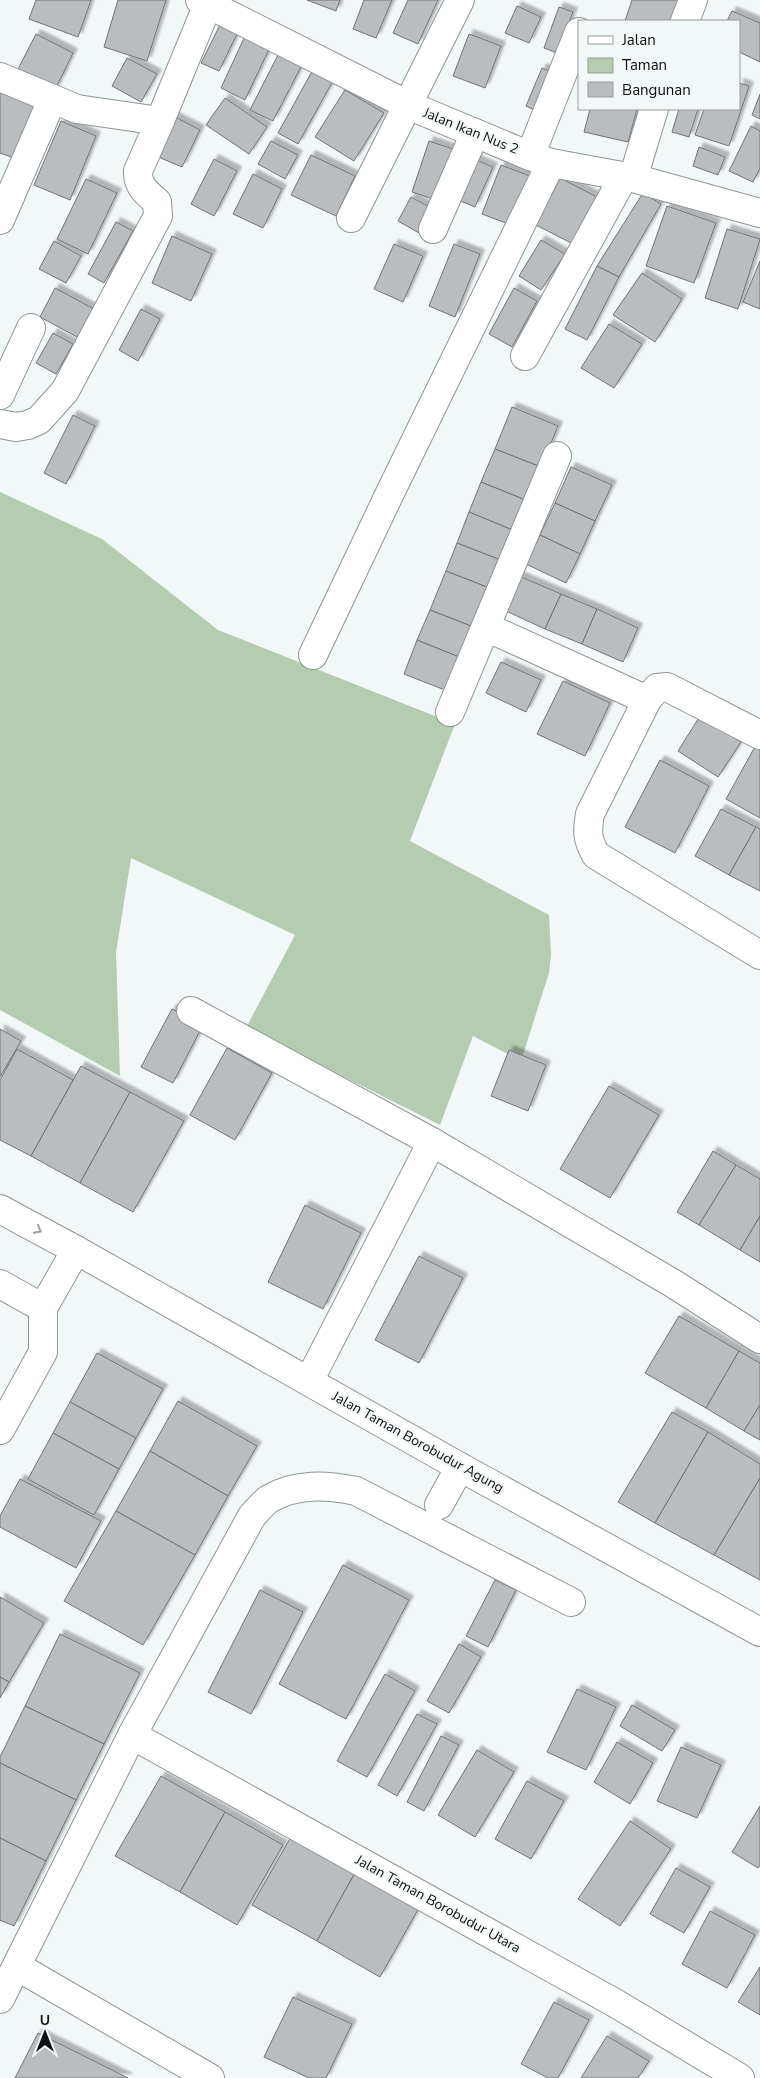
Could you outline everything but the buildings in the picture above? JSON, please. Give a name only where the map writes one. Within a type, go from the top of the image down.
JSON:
[{"type":"street","points":[[350,218],[460,0]]},
{"type":"street","points":[[685,20],[693,0]]},
{"type":"street","points":[[0,424],[16,427],[28,425],[39,420],[65,391],[158,216],[157,202],[140,186],[138,171],[160,121],[204,2]]},
{"type":"street","name":"Jalan Ikan Nus 2","points":[[204,2],[408,105],[541,159],[629,177],[760,213]]},
{"type":"street","points":[[313,655],[389,495],[541,159],[578,32]]},
{"type":"street","points":[[0,77],[77,109],[160,121]]},
{"type":"street","points":[[0,220],[52,100]]},
{"type":"street","points":[[525,356],[629,177],[654,110]]},
{"type":"street","points":[[433,229],[475,133]]},
{"type":"street","points":[[0,395],[32,328]]},
{"type":"street","points":[[450,712],[557,456]]},
{"type":"street","points":[[486,626],[647,700]]},
{"type":"street","points":[[760,735],[667,687],[657,688],[647,700],[590,814],[588,841],[596,855],[760,955]]},
{"type":"street","points":[[191,1011],[432,1142],[674,1284],[760,1339]]},
{"type":"street","points":[[309,1381],[432,1142]]},
{"type":"street","name":"Jalan Taman Borobudur Agung","points":[[0,1209],[460,1467],[760,1632]]},
{"type":"street","points":[[0,1430],[43,1352],[43,1308],[76,1250]]},
{"type":"street","points":[[0,1284],[43,1308]]},
{"type":"street","points":[[439,1505],[460,1467]]},
{"type":"street","points":[[0,1999],[18,1967],[132,1735],[252,1516],[268,1500],[298,1487],[333,1486],[356,1491],[571,1602]]},
{"type":"street","name":"Jalan Taman Borobudur Utara","points":[[132,1735],[615,2003],[740,2078]]},
{"type":"street","points":[[18,1967],[210,2078]]},
{"type":"green space","points":[[0,492],[102,539],[218,630],[455,724],[410,841],[549,915],[551,955],[549,973],[521,1061],[473,1036],[440,1125],[246,1028],[295,935],[131,858],[116,952],[120,1076],[0,1010]]}]
